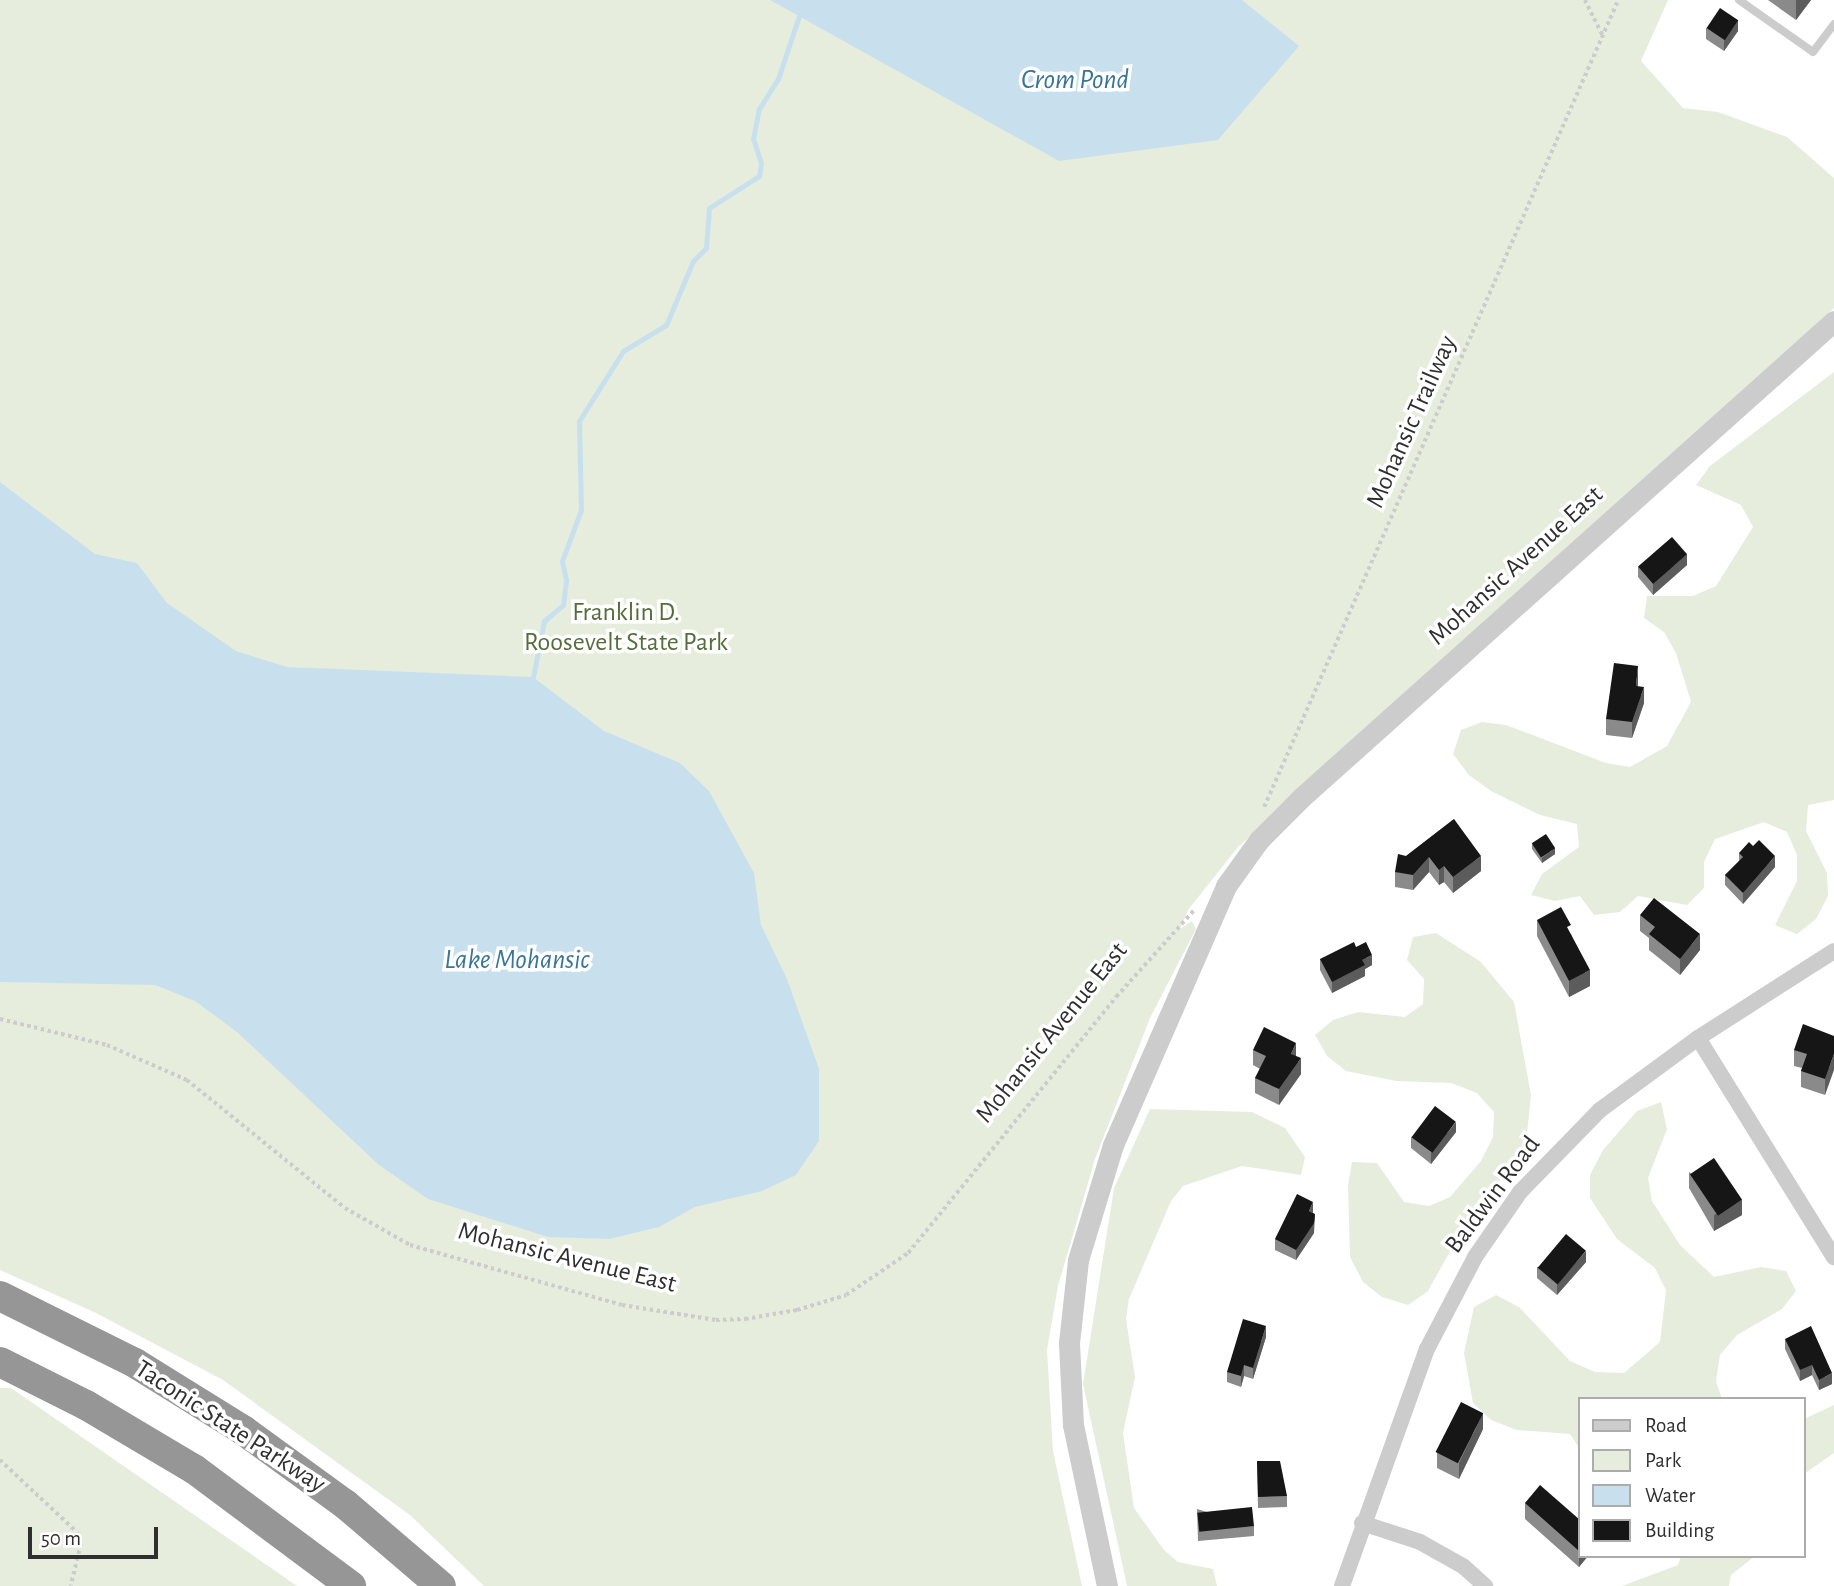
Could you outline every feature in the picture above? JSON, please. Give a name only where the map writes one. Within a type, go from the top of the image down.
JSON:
[{"type":"highway","name":"Taconic State Parkway","points":[[0,1296],[135,1363],[243,1430],[345,1504],[441,1586]]},
{"type":"highway","points":[[0,1362],[86,1405],[194,1469],[351,1586]]},
{"type":"street","name":"Mohansic Avenue East","points":[[1107,1586],[1073,1425],[1069,1343],[1078,1260],[1113,1145],[1226,886],[1259,840],[1302,797],[1834,321]]},
{"type":"street","name":"Baldwin Road","points":[[1342,1586],[1419,1367],[1475,1257],[1520,1192],[1567,1139],[1698,1038],[1834,951]]},
{"type":"street","points":[[1698,1038],[1834,1257]]},
{"type":"street","points":[[1362,1523],[1420,1542],[1462,1566],[1485,1586]]},
{"type":"lane","points":[[1739,0],[1813,52],[1834,24]]},
{"type":"path","points":[[1585,0],[1603,37]]},
{"type":"path","name":"Mohansic Trailway","points":[[1258,820],[1618,0]]},
{"type":"path","name":"Mohansic Avenue East","points":[[0,1019],[107,1045],[187,1080],[345,1209],[411,1245],[622,1305],[716,1320],[745,1319],[797,1310],[846,1295],[908,1253],[1116,997],[1199,905]]},
{"type":"path","points":[[0,1460],[76,1532],[81,1544],[71,1586]]},
{"type":"green space","name":"Franklin D. Roosevelt State Park","points":[[0,0],[1668,0],[1641,61],[1683,108],[1718,112],[1787,137],[1834,178],[1834,308],[1238,847],[1188,910],[1180,929],[1192,921],[1196,929],[1150,1018],[1095,1159],[1058,1286],[1047,1350],[1053,1451],[1082,1586],[484,1586],[410,1515],[223,1380],[96,1313],[0,1270]]},
{"type":"green space","points":[[1834,372],[1834,800],[1808,805],[1806,831],[1827,873],[1828,896],[1816,919],[1797,934],[1775,925],[1797,881],[1797,855],[1787,832],[1764,822],[1715,839],[1704,862],[1704,888],[1687,905],[1638,896],[1620,912],[1594,915],[1580,896],[1555,901],[1531,895],[1542,874],[1579,847],[1577,824],[1540,815],[1491,791],[1469,775],[1453,754],[1461,730],[1482,722],[1506,725],[1606,763],[1630,767],[1667,746],[1691,702],[1676,653],[1664,632],[1644,618],[1647,596],[1693,596],[1716,586],[1753,527],[1741,505],[1696,485],[1710,466]]},
{"type":"green space","points":[[1436,933],[1481,962],[1514,1002],[1531,1095],[1526,1143],[1452,1248],[1428,1291],[1408,1305],[1382,1297],[1363,1282],[1350,1257],[1348,1185],[1352,1162],[1377,1163],[1404,1202],[1429,1206],[1450,1197],[1481,1161],[1493,1137],[1494,1112],[1477,1093],[1451,1083],[1396,1081],[1346,1071],[1327,1056],[1315,1035],[1333,1020],[1358,1012],[1405,1017],[1423,1004],[1424,979],[1407,960],[1413,937]]},
{"type":"green space","points":[[1661,1102],[1667,1129],[1648,1178],[1652,1201],[1680,1245],[1714,1277],[1761,1267],[1786,1271],[1796,1291],[1782,1309],[1737,1335],[1720,1355],[1716,1381],[1721,1397],[1578,1397],[1578,1446],[1570,1434],[1517,1430],[1491,1420],[1473,1403],[1464,1353],[1474,1307],[1496,1295],[1519,1307],[1570,1361],[1595,1372],[1624,1373],[1660,1342],[1666,1290],[1655,1268],[1617,1239],[1590,1198],[1590,1175],[1603,1150],[1637,1111]]},
{"type":"green space","points":[[1150,1109],[1252,1112],[1285,1128],[1305,1157],[1301,1175],[1242,1166],[1183,1186],[1171,1201],[1129,1299],[1126,1319],[1135,1377],[1123,1433],[1134,1508],[1164,1550],[1178,1562],[1213,1569],[1217,1586],[1127,1586],[1083,1384],[1114,1188]]},
{"type":"green space","points":[[0,1388],[11,1388],[297,1586],[0,1586]]},
{"type":"green space","points":[[1834,1405],[1834,1453],[1806,1473],[1806,1418]]},
{"type":"green space","points":[[1680,1558],[1752,1558],[1731,1575],[1729,1586],[1622,1586],[1678,1565]]},
{"type":"water","name":"Crom Pond","points":[[770,0],[1242,0],[1299,46],[1218,140],[1059,161]]},
{"type":"water","name":"Lake Mohansic","points":[[0,482],[95,554],[137,563],[167,603],[236,651],[287,667],[533,677],[604,731],[680,763],[709,791],[754,873],[761,925],[787,979],[819,1069],[819,1141],[796,1175],[762,1191],[695,1207],[659,1227],[609,1239],[548,1237],[428,1199],[379,1165],[237,1032],[195,1001],[155,985],[0,982]]},
{"type":"building","points":[[1720,8],[1738,20],[1725,40],[1707,28]]},
{"type":"building","points":[[1672,537],[1687,554],[1653,584],[1638,567]]},
{"type":"building","points":[[1614,663],[1638,666],[1636,686],[1644,687],[1632,722],[1606,719]]},
{"type":"building","points":[[1454,819],[1481,856],[1453,877],[1444,866],[1439,870],[1429,857],[1413,875],[1395,872],[1398,854],[1406,856]]},
{"type":"building","points":[[1546,834],[1555,848],[1541,858],[1532,843]]},
{"type":"building","points":[[1759,840],[1775,856],[1743,893],[1725,875],[1743,857],[1739,853],[1749,842],[1753,846]]},
{"type":"building","points":[[1654,898],[1700,934],[1680,959],[1649,934],[1655,927],[1640,915]]},
{"type":"building","points":[[1561,907],[1571,925],[1567,927],[1590,970],[1569,981],[1537,920]]},
{"type":"building","points":[[1354,942],[1356,947],[1366,942],[1372,955],[1362,960],[1365,965],[1332,982],[1320,959]]},
{"type":"building","points":[[1803,1024],[1834,1036],[1834,1054],[1825,1079],[1801,1071],[1807,1054],[1794,1050]]},
{"type":"building","points":[[1264,1027],[1296,1043],[1291,1054],[1301,1058],[1279,1089],[1255,1078],[1266,1056],[1253,1050]]},
{"type":"building","points":[[1435,1106],[1456,1122],[1432,1153],[1412,1137]]},
{"type":"building","points":[[1714,1158],[1742,1199],[1718,1216],[1690,1174]]},
{"type":"building","points":[[1297,1194],[1313,1202],[1309,1211],[1315,1214],[1314,1223],[1296,1250],[1275,1239]]},
{"type":"building","points":[[1566,1234],[1586,1251],[1558,1284],[1538,1268]]},
{"type":"building","points":[[1243,1319],[1266,1326],[1253,1368],[1244,1365],[1241,1376],[1227,1372]]},
{"type":"building","points":[[1811,1326],[1832,1373],[1819,1380],[1812,1365],[1800,1370],[1785,1339]]},
{"type":"building","points":[[1461,1402],[1483,1413],[1458,1463],[1436,1452]]},
{"type":"building","points":[[1257,1461],[1280,1461],[1287,1496],[1258,1497]]},
{"type":"building","points":[[1540,1485],[1578,1518],[1578,1550],[1525,1503]]},
{"type":"building","points":[[1252,1507],[1254,1526],[1199,1532],[1197,1513]]},
{"type":"waterway","points":[[533,677],[544,621],[563,605],[566,580],[562,561],[581,510],[579,421],[623,351],[666,325],[693,261],[706,248],[709,208],[759,176],[761,163],[753,139],[759,109],[778,79],[799,16]]}]
